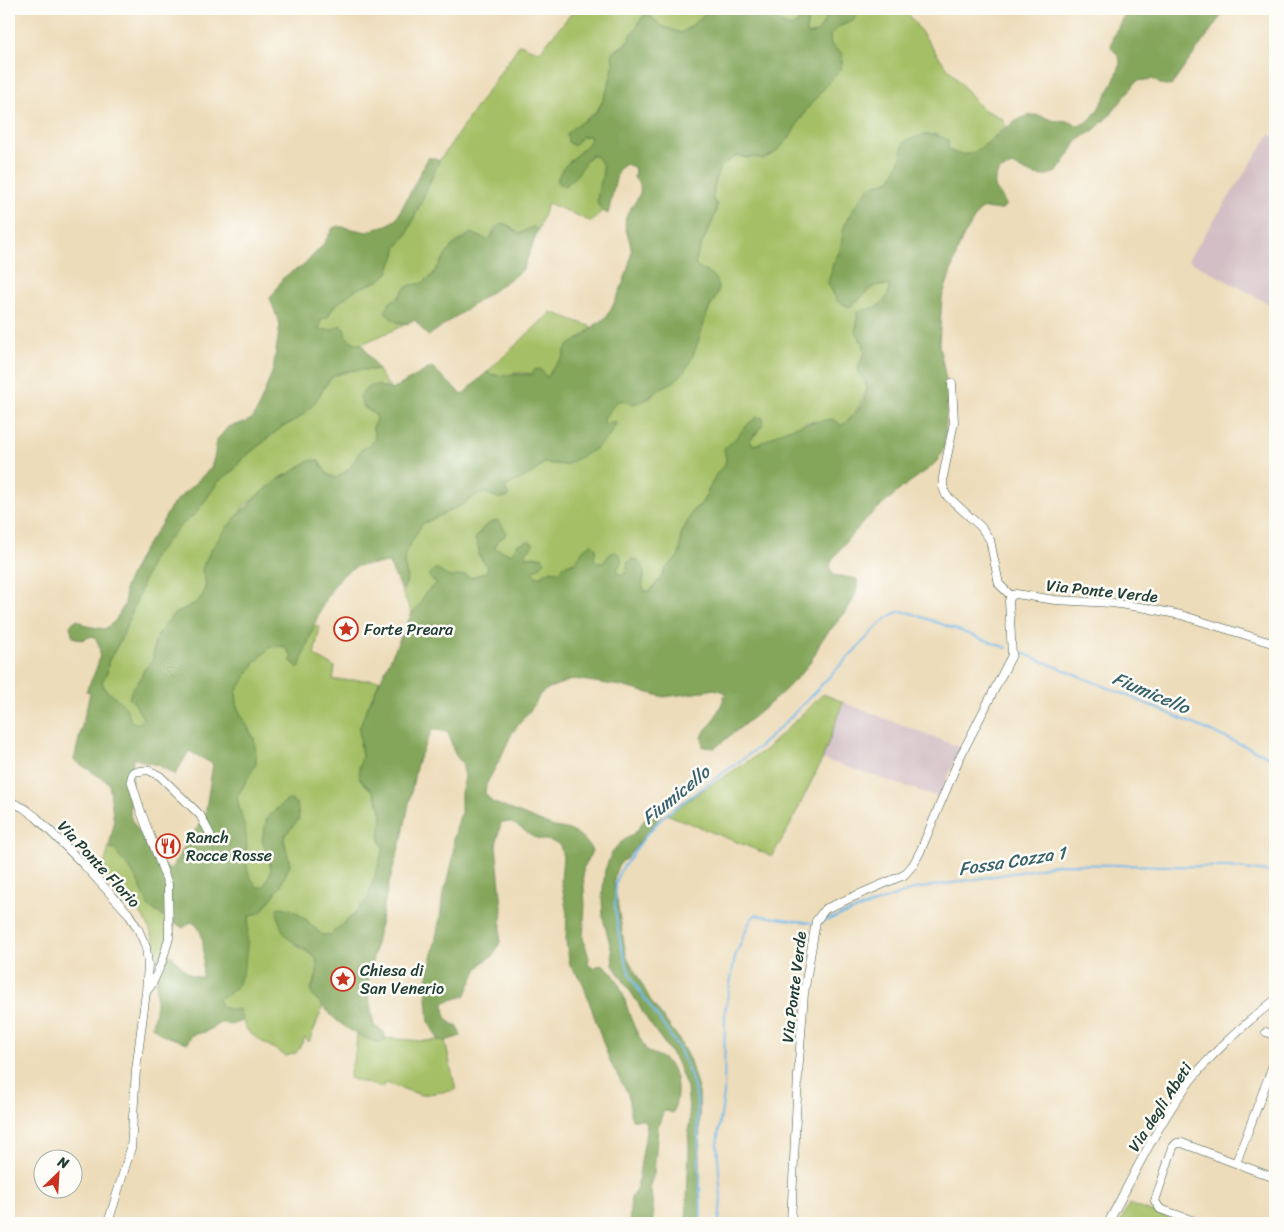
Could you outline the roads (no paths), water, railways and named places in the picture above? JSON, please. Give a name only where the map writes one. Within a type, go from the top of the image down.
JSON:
[{"type":"street","points":[[952,383],[954,422],[942,477],[943,487],[946,495],[982,527],[990,540],[999,584],[1011,596]]},
{"type":"street","name":"Via Ponte Verde","points":[[791,1223],[798,1075],[804,1002],[816,921],[825,909],[904,875],[913,865],[959,759],[1012,655],[1009,601],[1011,596],[1016,594],[1055,600],[1112,603],[1146,608],[1190,617],[1275,644]]},
{"type":"street","name":"Via Ponte Florio","points":[[146,992],[152,984],[162,962],[169,938],[168,884],[140,809],[131,780],[133,772],[148,770],[160,776],[200,815],[210,834]]},
{"type":"street","name":"Via Ponte Florio","points":[[9,801],[24,808],[36,817],[128,913],[138,928],[146,947],[148,965],[146,992],[136,1070],[130,1148],[108,1223]]},
{"type":"street","name":"Via degli Abeti","points":[[1108,1223],[1166,1118],[1190,1082],[1232,1035],[1275,1000]]},
{"type":"street","points":[[1266,1032],[1275,1035]]},
{"type":"street","points":[[1236,1163],[1275,1060]]},
{"type":"street","points":[[1200,1223],[1160,1209],[1155,1202],[1173,1146],[1177,1143],[1275,1178]]},
{"type":"waterway","name":"Fiumicello","points":[[701,1223],[697,1099],[692,1080],[680,1050],[638,989],[629,972],[621,946],[615,910],[616,884],[619,873],[647,834],[664,816],[759,747],[781,727],[883,621],[893,614],[902,611],[911,613],[1007,648]]},
{"type":"waterway","name":"Fiumicello","points":[[1017,651],[1126,695],[1275,759]]},
{"type":"waterway","name":"Fossa Cozza 1","points":[[819,923],[915,889],[1058,864],[1228,867],[1275,873]]},
{"type":"waterway","name":"Fossa Cozza 1","points":[[719,1223],[721,1198],[717,1144],[724,1094],[725,1011],[735,957],[749,923],[755,915],[812,923]]},
{"type":"place","name":"Forte Preara","points":[[346,629]]},
{"type":"place","name":"Ranch Rocce Rosse","points":[[168,846]]},
{"type":"place","name":"Chiesa di San Venerio","points":[[343,979]]}]
